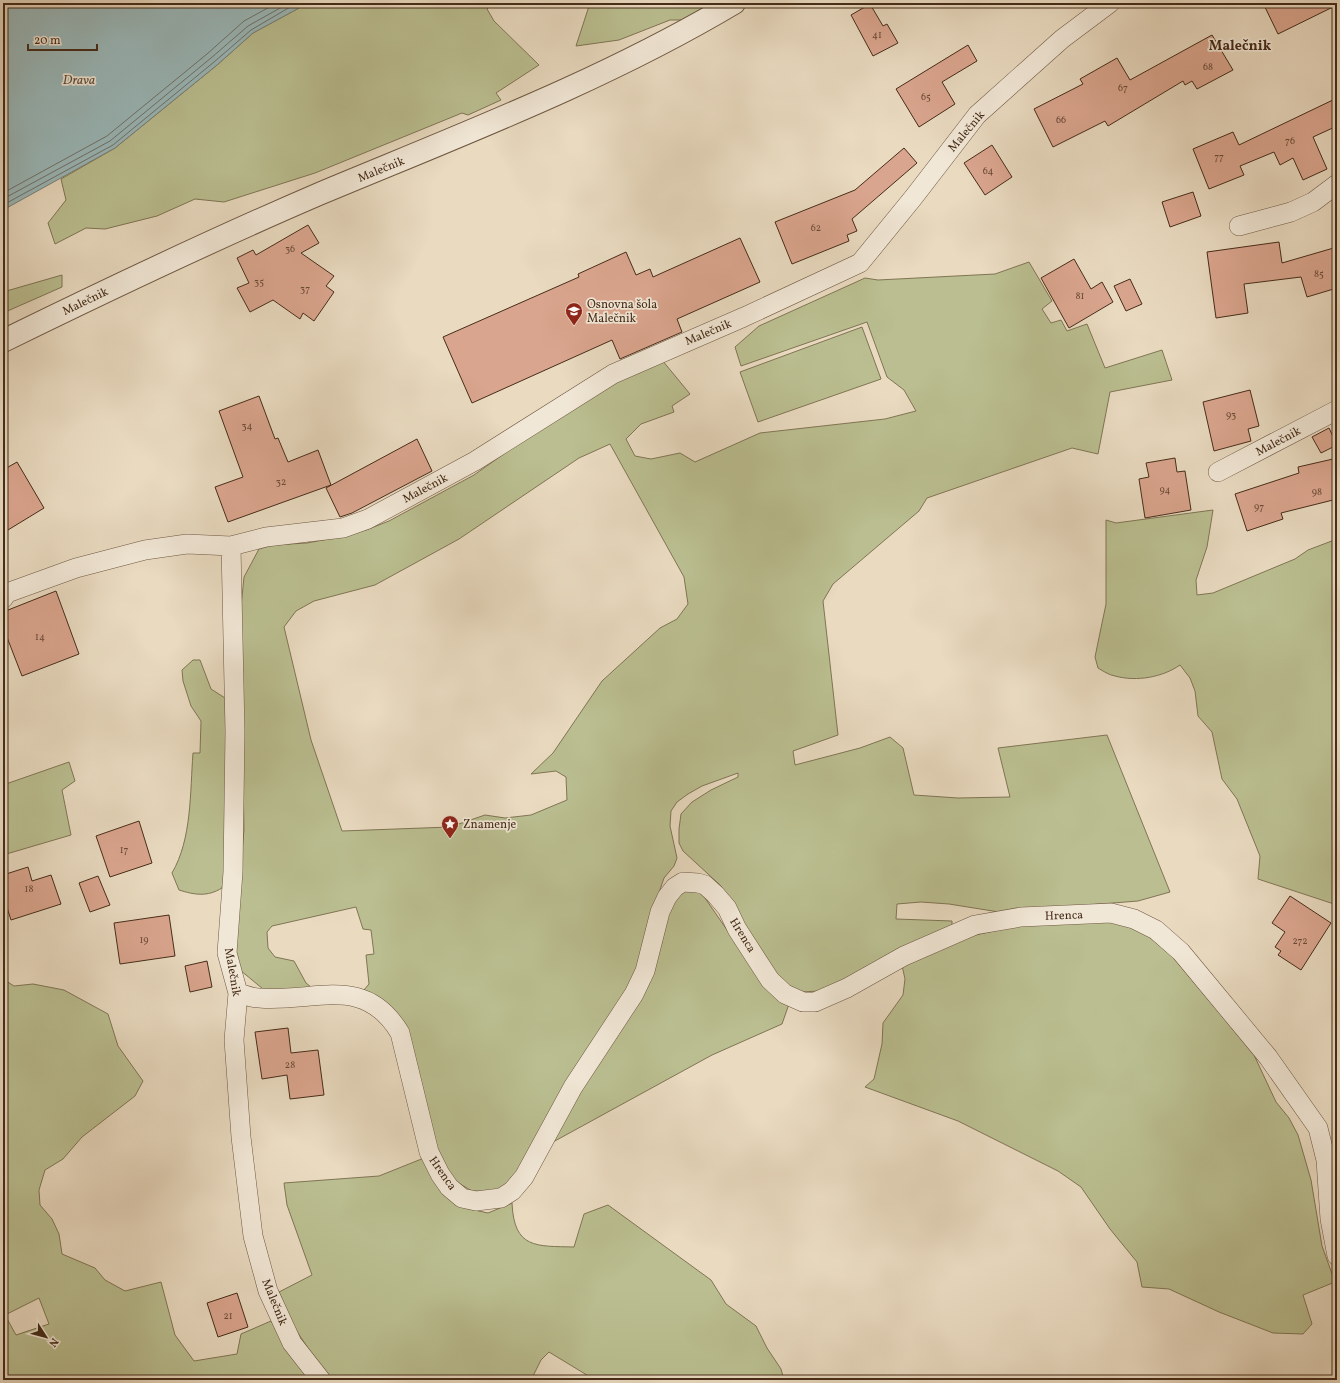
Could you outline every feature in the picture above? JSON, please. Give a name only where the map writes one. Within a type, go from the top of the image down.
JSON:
[{"type":"street","name":"Malečnik","points":[[3,341],[198,246],[579,85],[656,47],[734,3]]},
{"type":"street","name":"Malečnik","points":[[4,596],[76,568],[145,550],[187,544],[231,546],[266,537],[343,528],[368,519],[475,461],[612,374],[751,314],[860,263],[914,198],[977,115],[1062,39],[1110,3]]},
{"type":"street","points":[[1239,226],[1284,214],[1312,202],[1337,184]]},
{"type":"street","name":"Malečnik","points":[[1218,472],[1337,410]]},
{"type":"street","name":"Malečnik","points":[[231,546],[235,732],[233,872],[227,953],[238,993],[234,1040],[241,1137],[254,1236],[268,1291],[292,1343],[321,1380]]},
{"type":"street","name":"Hrenca","points":[[238,993],[264,998],[310,997],[340,994],[364,999],[381,1008],[392,1019],[400,1033],[428,1152],[450,1187],[462,1198],[476,1201],[501,1198],[512,1192],[524,1177],[573,1087],[634,994],[645,971],[660,912],[667,897],[674,887],[683,882],[698,882],[705,885],[715,894],[727,908],[738,929],[770,980],[785,994],[803,1002],[815,1002],[847,988],[904,956],[975,926],[1021,916],[1118,915],[1134,919],[1156,930],[1181,952],[1268,1057],[1318,1128],[1326,1160],[1331,1226],[1337,1256]]},
{"type":"green space","points":[[302,3],[493,3],[487,9],[494,21],[539,65],[496,93],[501,100],[468,115],[462,113],[315,173],[224,202],[195,199],[157,216],[105,229],[86,228],[55,244],[48,223],[66,200],[61,179],[115,148],[217,65],[253,33],[299,8]]},
{"type":"green space","points":[[590,3],[711,3],[683,20],[670,20],[619,40],[576,46]]},
{"type":"green space","points":[[1029,262],[1052,301],[1042,309],[1051,323],[1061,320],[1067,331],[1087,324],[1105,368],[1162,350],[1172,380],[1110,392],[1098,454],[1072,448],[927,498],[919,511],[833,584],[823,601],[838,735],[793,751],[795,765],[860,748],[890,737],[903,748],[914,795],[958,798],[1010,797],[998,748],[1107,735],[1170,892],[1138,901],[999,912],[949,904],[921,902],[897,904],[896,919],[952,921],[952,927],[899,948],[837,984],[820,991],[800,992],[776,977],[733,911],[720,885],[683,851],[679,843],[681,814],[692,802],[711,790],[738,777],[738,773],[702,786],[677,802],[671,811],[670,826],[677,858],[674,866],[664,878],[654,907],[640,968],[508,1187],[496,1192],[472,1191],[450,1178],[439,1157],[390,1006],[377,996],[363,991],[369,984],[366,955],[374,954],[371,930],[363,929],[356,907],[272,926],[267,932],[268,948],[275,957],[294,961],[306,983],[311,987],[282,993],[263,989],[240,970],[233,948],[244,830],[240,617],[244,577],[259,549],[273,545],[307,543],[339,537],[366,530],[389,521],[474,475],[542,427],[602,389],[662,360],[690,394],[672,406],[674,412],[641,424],[626,439],[635,456],[651,459],[680,453],[695,462],[760,433],[885,419],[916,411],[904,390],[887,377],[867,322],[741,366],[735,347],[759,326],[865,278],[878,280],[995,274]],"holes":[[[610,444],[684,577],[688,604],[677,619],[660,628],[602,681],[553,753],[531,774],[556,771],[566,777],[567,800],[531,815],[505,818],[485,815],[450,827],[342,831],[311,740],[284,627],[296,611],[314,601],[375,585],[459,539],[579,458]]]},
{"type":"green space","points":[[62,275],[62,287],[3,313],[3,292]]},
{"type":"green space","points":[[862,327],[881,379],[758,422],[740,372]]},
{"type":"green space","points":[[1213,510],[1207,547],[1196,580],[1197,595],[1213,593],[1295,559],[1308,550],[1337,539],[1337,905],[1258,879],[1260,856],[1237,799],[1222,779],[1212,732],[1198,716],[1195,691],[1190,678],[1180,665],[1166,673],[1141,678],[1123,678],[1106,673],[1098,668],[1095,657],[1106,604],[1106,520],[1116,523]]},
{"type":"green space","points":[[193,660],[200,660],[211,689],[225,698],[229,850],[222,888],[206,894],[190,893],[179,890],[172,873],[179,860],[187,830],[193,753],[200,753],[201,721],[191,706],[183,681],[182,670]]},
{"type":"green space","points":[[69,762],[75,781],[62,790],[71,835],[3,855],[3,785]]},
{"type":"green space","points":[[697,889],[705,898],[769,991],[789,1004],[782,1024],[712,1055],[553,1142],[675,891]]},
{"type":"green space","points":[[1119,921],[1142,931],[1173,957],[1254,1055],[1276,1102],[1289,1118],[1298,1135],[1311,1180],[1322,1246],[1335,1282],[1303,1295],[1312,1324],[1303,1334],[1273,1333],[1219,1312],[1169,1289],[1142,1287],[1137,1262],[1110,1229],[1081,1187],[1058,1171],[958,1121],[865,1087],[874,1079],[882,1044],[883,1023],[903,995],[905,979],[901,961],[971,936],[1016,926]]},
{"type":"green space","points":[[3,979],[14,986],[33,984],[64,990],[108,1014],[118,1046],[143,1081],[135,1096],[82,1137],[63,1159],[45,1170],[39,1190],[40,1205],[52,1219],[59,1234],[62,1254],[95,1268],[105,1280],[125,1291],[161,1282],[175,1335],[194,1361],[237,1354],[241,1334],[271,1321],[313,1380],[3,1380]],"holes":[[[39,1298],[49,1324],[16,1335],[5,1315]]]},
{"type":"green space","points":[[424,1158],[465,1208],[488,1213],[512,1203],[517,1229],[522,1237],[538,1245],[574,1247],[584,1214],[608,1205],[711,1280],[726,1304],[756,1326],[767,1348],[781,1369],[784,1380],[595,1380],[549,1352],[541,1360],[531,1380],[329,1380],[294,1327],[279,1292],[312,1275],[287,1205],[284,1183],[379,1176]]},
{"type":"water","name":"Drava","points":[[3,3],[302,3],[299,8],[253,33],[217,65],[115,148],[3,210]]},
{"type":"building","points":[[1263,3],[1337,3],[1337,5],[1278,34]]},
{"type":"building","points":[[870,4],[883,26],[887,24],[898,43],[873,56],[851,15]]},
{"type":"building","points":[[1212,35],[1233,70],[1197,89],[1192,81],[1185,85],[1183,81],[1108,126],[1105,121],[1053,147],[1034,109],[1083,84],[1080,79],[1117,58],[1130,80]]},
{"type":"building","points":[[968,45],[977,61],[942,82],[955,104],[919,127],[896,89]]},
{"type":"building","points":[[1337,98],[1337,126],[1313,137],[1327,169],[1303,180],[1293,158],[1280,165],[1274,152],[1240,166],[1244,175],[1209,189],[1193,149],[1233,132],[1239,145]]},
{"type":"building","points":[[992,145],[1012,177],[985,195],[964,163]]},
{"type":"building","points":[[904,148],[917,163],[852,219],[857,231],[847,235],[849,241],[792,264],[775,222],[855,190]]},
{"type":"building","points":[[1193,192],[1201,216],[1170,227],[1162,202]]},
{"type":"building","points":[[308,225],[319,243],[301,253],[334,276],[326,286],[334,292],[314,321],[303,313],[300,319],[273,300],[250,312],[237,288],[249,283],[237,258],[253,250],[256,255]]},
{"type":"building","name":"Osnovna šola Malečnik","points":[[740,238],[760,282],[677,319],[682,332],[620,359],[612,340],[472,403],[443,337],[579,277],[578,274],[626,252],[636,275],[650,269],[653,277]]},
{"type":"building","points":[[1279,242],[1282,263],[1337,247],[1337,288],[1307,297],[1301,277],[1244,284],[1248,313],[1216,318],[1207,252]]},
{"type":"building","points":[[1074,259],[1091,289],[1102,282],[1113,302],[1069,328],[1041,278]]},
{"type":"building","points":[[1130,279],[1142,304],[1126,311],[1114,286]]},
{"type":"building","points":[[1250,390],[1259,426],[1248,429],[1251,441],[1214,451],[1203,402]]},
{"type":"building","points":[[259,396],[275,439],[278,438],[288,462],[318,450],[331,485],[228,522],[215,487],[243,477],[219,411]]},
{"type":"building","points":[[1329,428],[1337,445],[1321,453],[1312,437]]},
{"type":"building","points":[[417,439],[432,471],[352,513],[340,517],[326,488]]},
{"type":"building","points":[[1175,458],[1177,472],[1185,471],[1191,510],[1145,518],[1139,479],[1149,477],[1146,463]]},
{"type":"building","points":[[1333,459],[1337,475],[1337,499],[1281,513],[1283,519],[1247,531],[1235,494],[1299,473],[1298,467]]},
{"type":"building","points":[[17,462],[44,508],[3,533],[3,470]]},
{"type":"building","points":[[56,591],[79,654],[22,676],[3,627],[3,612]]},
{"type":"building","points":[[139,821],[152,863],[110,877],[96,836]]},
{"type":"building","points":[[28,867],[32,881],[51,875],[61,904],[11,920],[3,895],[3,875]]},
{"type":"building","points":[[98,876],[110,905],[90,912],[79,883]]},
{"type":"building","points":[[1290,896],[1331,923],[1301,970],[1278,955],[1281,951],[1275,947],[1285,932],[1272,923]]},
{"type":"building","points":[[169,915],[175,956],[120,964],[114,923]]},
{"type":"building","points":[[207,961],[212,987],[190,992],[185,966]]},
{"type":"building","points":[[288,1028],[291,1053],[318,1050],[324,1095],[290,1099],[287,1075],[262,1079],[255,1032]]},
{"type":"building","points":[[237,1293],[248,1327],[218,1337],[207,1303]]},
{"type":"place","name":"Osnovna šola Malečnik","points":[[574,326]]},
{"type":"place","name":"Znamenje","points":[[450,839]]},
{"type":"district","name":"Malečnik","points":[[1240,45]]}]
